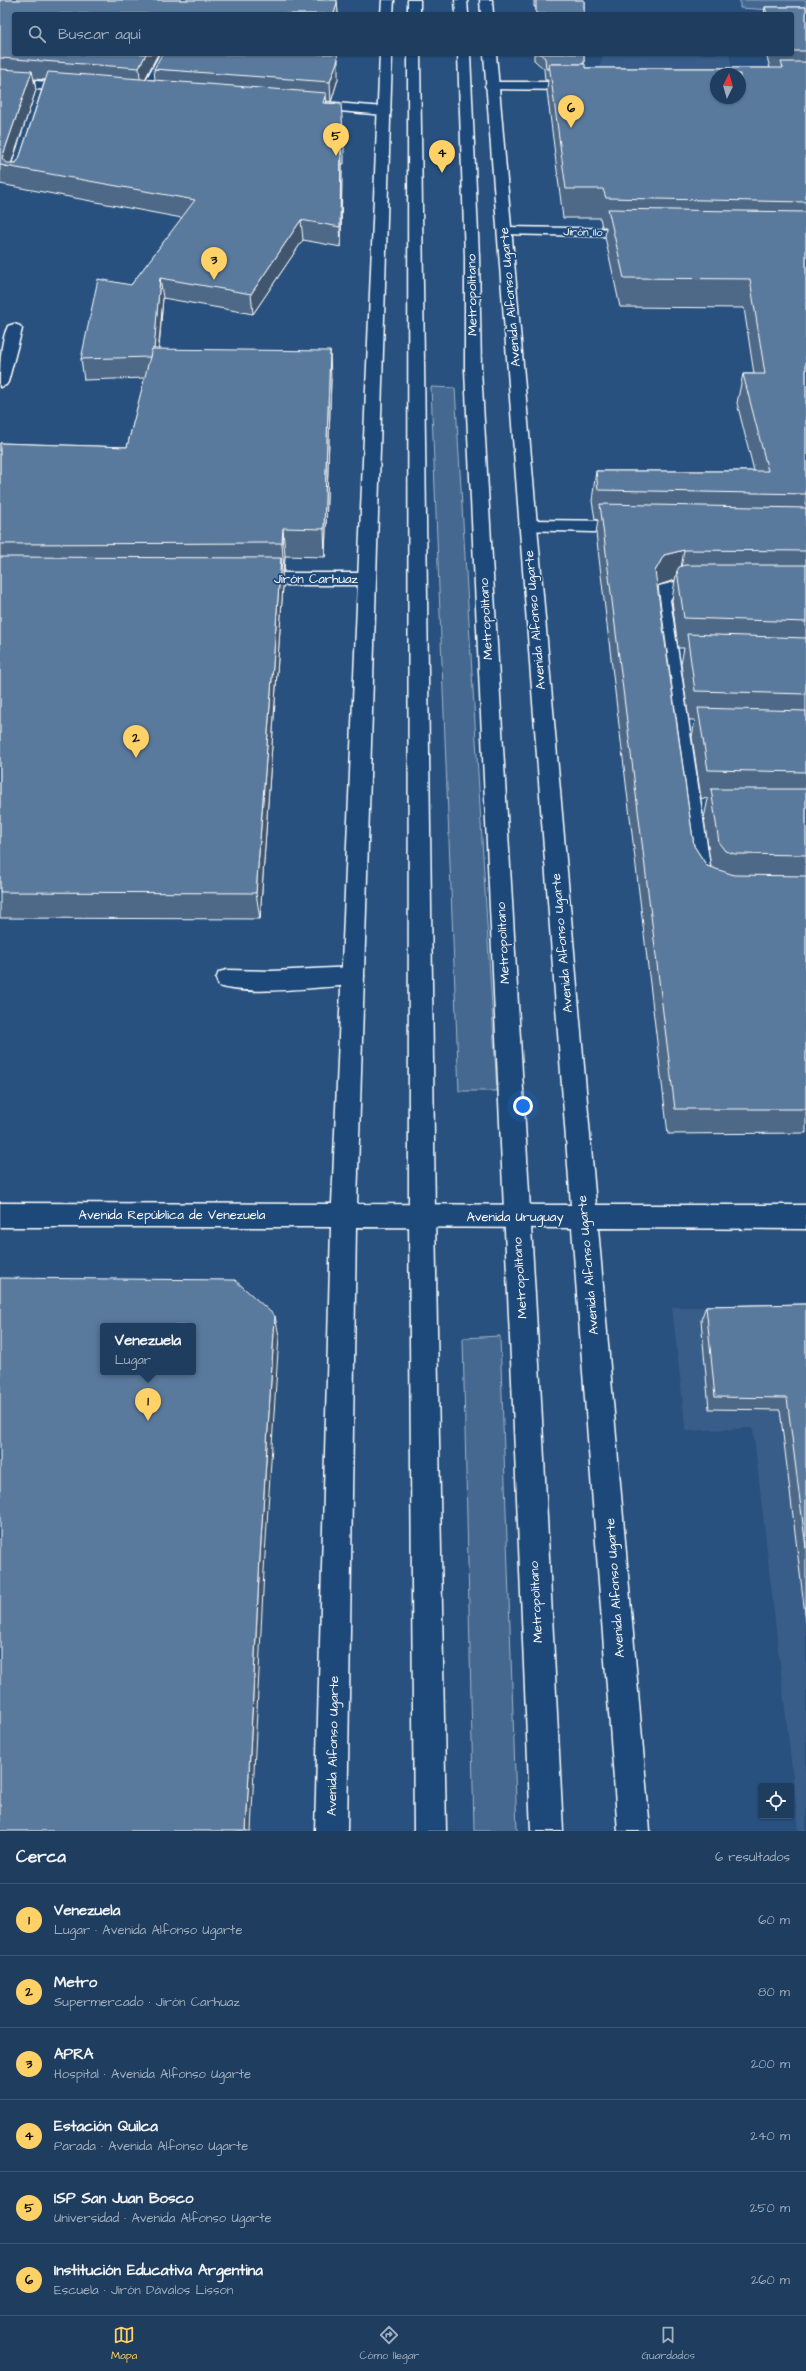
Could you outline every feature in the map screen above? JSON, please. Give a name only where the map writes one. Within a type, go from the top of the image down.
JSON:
[{"type":"main road","points":[[387,12],[388,0]]},
{"type":"main road","points":[[414,0],[414,12]]},
{"type":"main road","points":[[461,0],[462,12]]},
{"type":"main road","points":[[486,0],[487,12]]},
{"type":"main road","points":[[146,93],[165,56]]},
{"type":"main road","name":"Avenida Alfonso Ugarte","points":[[331,1831],[344,1216],[386,56]]},
{"type":"main road","points":[[414,56],[422,1216],[430,1831]]},
{"type":"main road","name":"Metropolitano","points":[[464,56],[472,257],[473,375],[516,1216],[526,1381],[547,1831]]},
{"type":"main road","name":"Avenida Alfonso Ugarte","points":[[490,56],[634,1831]]},
{"type":"main road","points":[[0,82],[43,91],[84,89]]},
{"type":"main road","points":[[492,86],[591,85]]},
{"type":"main road","points":[[131,92],[162,94]]},
{"type":"main road","points":[[297,104],[384,110]]},
{"type":"main road","name":"Jirón Ilo","points":[[504,231],[647,233]]},
{"type":"main road","points":[[0,382],[14,329]]},
{"type":"main road","points":[[528,526],[643,527]]},
{"type":"main road","name":"Jirón Carhuaz","points":[[239,579],[367,579]]},
{"type":"main road","points":[[719,587],[679,587],[666,590],[661,600],[677,655],[687,728],[691,808],[700,873],[708,886],[721,890]]},
{"type":"main road","points":[[691,808],[714,808]]},
{"type":"main road","points":[[227,979],[272,980],[353,976]]},
{"type":"main road","name":"Avenida República de Venezuela","points":[[0,1214],[344,1216]]},
{"type":"main road","name":"Avenida Uruguay","points":[[344,1216],[806,1217]]},
{"type":"shaded area","points":[[740,0],[806,0],[806,12],[740,8]]},
{"type":"shaded area","points":[[602,56],[729,56],[732,68],[710,68],[710,70],[598,73]]},
{"type":"shaded area","points":[[431,387],[455,388],[497,1091],[459,1091]]},
{"type":"shaded area","points":[[672,1307],[806,1307],[806,1831],[799,1831],[753,1428],[686,1431]]},
{"type":"shaded area","points":[[500,1336],[517,1831],[474,1831],[463,1338]]},
{"type":"building","points":[[0,0],[337,0],[335,12],[12,12],[12,56],[145,56],[139,68],[0,58]]},
{"type":"building","points":[[536,0],[584,0],[584,12],[536,12]]},
{"type":"building","points":[[765,7],[806,7],[806,51],[794,51],[794,12],[766,12]]},
{"type":"building","points":[[161,56],[337,56],[338,59],[330,82],[154,69]]},
{"type":"building","points":[[542,56],[584,56],[584,64],[549,64],[548,69],[546,69],[545,58]]},
{"type":"building","points":[[781,62],[806,62],[806,202],[606,198],[603,189],[566,189],[549,64],[585,64],[585,68],[710,68],[710,104],[746,104],[746,68],[783,68]]},
{"type":"building","points":[[0,69],[32,71],[2,158],[6,163],[16,163],[19,159],[48,72],[326,93],[323,103],[341,104],[344,144],[341,144],[340,227],[301,220],[251,294],[160,278],[154,349],[152,349],[150,357],[81,359],[98,279],[131,285],[195,200],[0,165]]},
{"type":"building","points":[[608,209],[806,212],[806,494],[598,490],[596,471],[768,471],[743,374],[765,374],[750,279],[624,278]]},
{"type":"building","points":[[152,349],[330,351],[324,529],[283,528],[282,543],[0,544],[0,443],[127,447]]},
{"type":"building","points":[[600,504],[806,508],[806,551],[684,550],[664,555],[655,571],[694,846],[707,866],[734,875],[806,876],[806,1109],[675,1109]]},
{"type":"building","points":[[0,557],[281,558],[256,893],[0,892]]},
{"type":"building","points":[[685,565],[806,565],[806,622],[684,618],[677,571],[679,567]]},
{"type":"building","points":[[687,634],[806,638],[806,694],[695,691]]},
{"type":"building","points":[[698,708],[806,711],[806,772],[708,770]]},
{"type":"building","points":[[711,789],[806,789],[806,855],[735,854],[725,851],[719,843]]},
{"type":"building","points":[[0,1278],[235,1280],[275,1316],[260,1557],[246,1831],[0,1831]]},
{"type":"building","points":[[806,1304],[806,1548],[787,1398],[715,1397],[706,1306]]},
{"type":"place","name":"Institución Educativa Argentina","points":[[571,128]]},
{"type":"place","name":"ISP San Juan Bosco","points":[[336,156]]},
{"type":"place","name":"Estación Quilca","points":[[442,173]]},
{"type":"place","name":"APRA","points":[[214,280]]},
{"type":"place","name":"Metro","points":[[136,758]]},
{"type":"place","name":"Venezuela","points":[[148,1421]]}]
